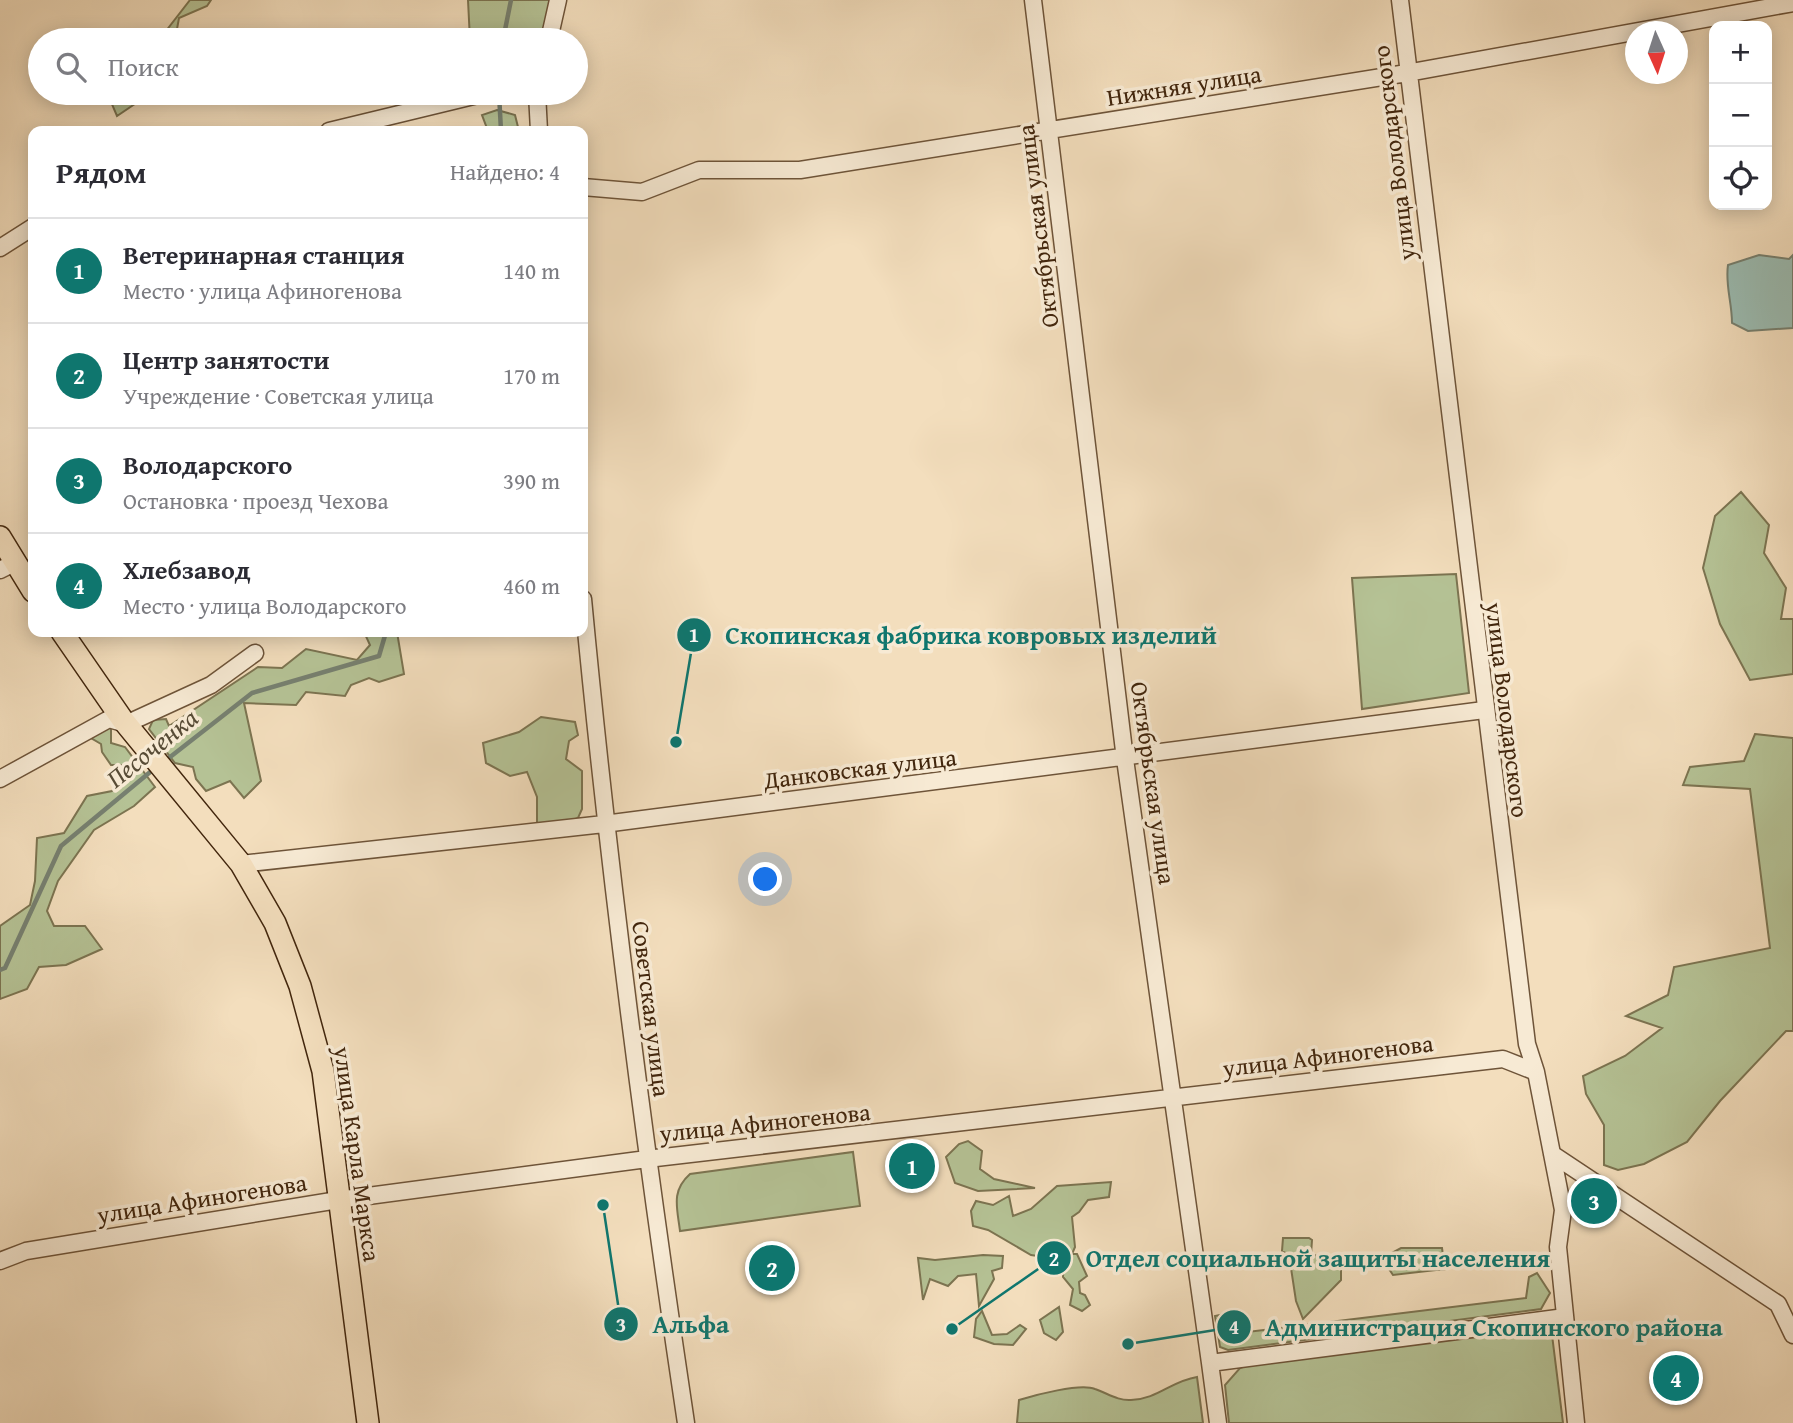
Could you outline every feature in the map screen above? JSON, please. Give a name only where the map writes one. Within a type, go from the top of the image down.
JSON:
[{"type":"main road","points":[[0,537],[7,566],[28,586]]},
{"type":"main road","name":"улица Карла Маркса","points":[[66,637],[127,724],[241,864],[275,923],[300,986],[323,1070],[368,1423]]},
{"type":"street","points":[[552,28],[558,0]]},
{"type":"street","name":"Октябрьская улица","points":[[1033,0],[1125,759],[1175,1097],[1218,1423]]},
{"type":"street","name":"улица Володарского","points":[[1400,0],[1484,710],[1527,1044],[1536,1072],[1563,1210],[1558,1247],[1576,1423]]},
{"type":"street","name":"Нижняя улица","points":[[588,187],[642,192],[699,170],[800,170],[1407,73],[1793,3]]},
{"type":"street","points":[[350,126],[436,105]]},
{"type":"street","points":[[538,105],[539,126]]},
{"type":"street","points":[[0,248],[28,230]]},
{"type":"street","name":"Советская улица","points":[[587,637],[604,824],[647,1159],[686,1423]]},
{"type":"street","points":[[0,779],[109,719],[127,724],[211,685],[255,653]]},
{"type":"street","name":"Данковская улица","points":[[241,864],[604,824],[1125,759],[1484,710]]},
{"type":"street","name":"улица Афиногенова","points":[[0,1261],[26,1251],[338,1200],[647,1159],[1503,1059],[1536,1072]]},
{"type":"street","points":[[1552,1154],[1785,1302],[1793,1335]]},
{"type":"street","points":[[1210,1363],[1565,1317]]},
{"type":"green space","points":[[190,0],[211,0],[207,6],[179,18],[177,28],[168,28]]},
{"type":"green space","points":[[468,0],[550,0],[544,28],[469,28]]},
{"type":"green space","points":[[112,105],[133,105],[117,116]]},
{"type":"green space","points":[[497,110],[515,115],[518,126],[486,126],[482,115]]},
{"type":"green space","points":[[1741,492],[1769,525],[1764,553],[1786,588],[1781,619],[1793,619],[1793,674],[1750,680],[1720,624],[1703,568],[1715,516]]},
{"type":"green space","points":[[1456,574],[1469,693],[1362,709],[1352,578]]},
{"type":"green space","points":[[366,637],[398,637],[404,674],[379,682],[369,678],[351,685],[345,696],[306,692],[296,705],[244,703],[261,781],[244,798],[230,781],[206,791],[196,779],[193,767],[175,763],[149,729],[153,720],[166,719],[169,726],[258,667],[282,668],[306,649],[357,660],[370,645]]},
{"type":"green space","points":[[101,715],[111,728],[111,743],[125,747],[155,787],[134,806],[94,830],[58,881],[47,911],[54,926],[85,926],[102,949],[66,965],[39,967],[27,989],[0,999],[0,926],[30,905],[35,881],[37,838],[64,833],[87,796],[112,791],[126,773],[122,765],[111,765],[102,752],[101,744],[91,738]]},
{"type":"green space","points":[[541,717],[575,722],[578,735],[569,741],[566,759],[582,771],[582,809],[578,818],[563,824],[537,823],[537,797],[527,772],[510,776],[486,763],[483,743],[519,732]]},
{"type":"green space","points":[[1755,734],[1793,738],[1793,1031],[1786,1031],[1720,1101],[1687,1142],[1644,1164],[1618,1170],[1604,1165],[1604,1125],[1586,1094],[1583,1076],[1625,1056],[1662,1028],[1626,1016],[1668,995],[1674,967],[1770,948],[1750,789],[1683,785],[1690,767],[1744,761]]},
{"type":"green space","points":[[968,1141],[982,1151],[980,1169],[994,1179],[1035,1188],[978,1191],[955,1183],[946,1157],[959,1144]]},
{"type":"green space","points":[[853,1152],[860,1206],[680,1231],[678,1193],[690,1174]]},
{"type":"green space","points":[[1111,1182],[1109,1197],[1088,1200],[1072,1217],[1075,1247],[1072,1254],[1077,1254],[1087,1276],[1079,1282],[1080,1293],[1085,1295],[1090,1305],[1082,1311],[1070,1305],[1073,1289],[1063,1277],[1064,1260],[1031,1255],[988,1230],[973,1226],[971,1211],[976,1201],[993,1205],[1009,1196],[1013,1216],[1031,1209],[1057,1186]]},
{"type":"green space","points":[[1283,1238],[1309,1238],[1312,1240],[1311,1255],[1341,1257],[1341,1280],[1303,1319],[1296,1301],[1289,1255],[1282,1251]]},
{"type":"green space","points":[[1401,1248],[1442,1248],[1445,1269],[1393,1275],[1387,1266],[1390,1254]]},
{"type":"green space","points":[[983,1255],[1003,1256],[1002,1268],[992,1271],[994,1279],[979,1306],[976,1274],[958,1276],[948,1286],[930,1279],[923,1300],[918,1258],[935,1260]]},
{"type":"green space","points":[[1537,1273],[1550,1293],[1541,1309],[1228,1350],[1220,1347],[1215,1316],[1220,1315],[1223,1335],[1526,1298],[1529,1277]]},
{"type":"green space","points":[[1059,1307],[1063,1332],[1056,1340],[1044,1333],[1040,1320]]},
{"type":"green space","points":[[982,1311],[992,1335],[1007,1334],[1020,1325],[1026,1329],[1013,1345],[994,1344],[974,1337],[976,1319]]},
{"type":"green space","points":[[1545,1327],[1552,1335],[1563,1423],[1229,1423],[1225,1385],[1240,1368],[1248,1365]]},
{"type":"green space","points":[[1197,1377],[1203,1423],[1017,1423],[1019,1400],[1036,1395],[1088,1388],[1126,1400],[1141,1399]]},
{"type":"water","points":[[1759,255],[1789,259],[1793,255],[1793,328],[1748,331],[1732,323],[1728,265]]},
{"type":"waterway","name":"Песоченка","points":[[505,28],[511,0]]},
{"type":"waterway","name":"Песоченка","points":[[500,105],[501,126]]},
{"type":"waterway","name":"Песоченка","points":[[165,761],[252,693],[379,656],[385,637]]},
{"type":"waterway","name":"Песоченка","points":[[0,970],[5,968],[61,846],[155,768]]},
{"type":"place","name":"Скопинская фабрика ковровых изделий","points":[[676,742]]},
{"type":"place","name":"Ветеринарная станция","points":[[912,1166]]},
{"type":"place","name":"Володарского","points":[[1594,1201]]},
{"type":"place","name":"Альфа","points":[[603,1205]]},
{"type":"place","name":"Центр занятости","points":[[772,1268]]},
{"type":"place","name":"Отдел социальной защиты населения","points":[[952,1329]]},
{"type":"place","name":"Администрация Скопинского района","points":[[1128,1344]]},
{"type":"place","name":"Хлебзавод","points":[[1676,1378]]}]
